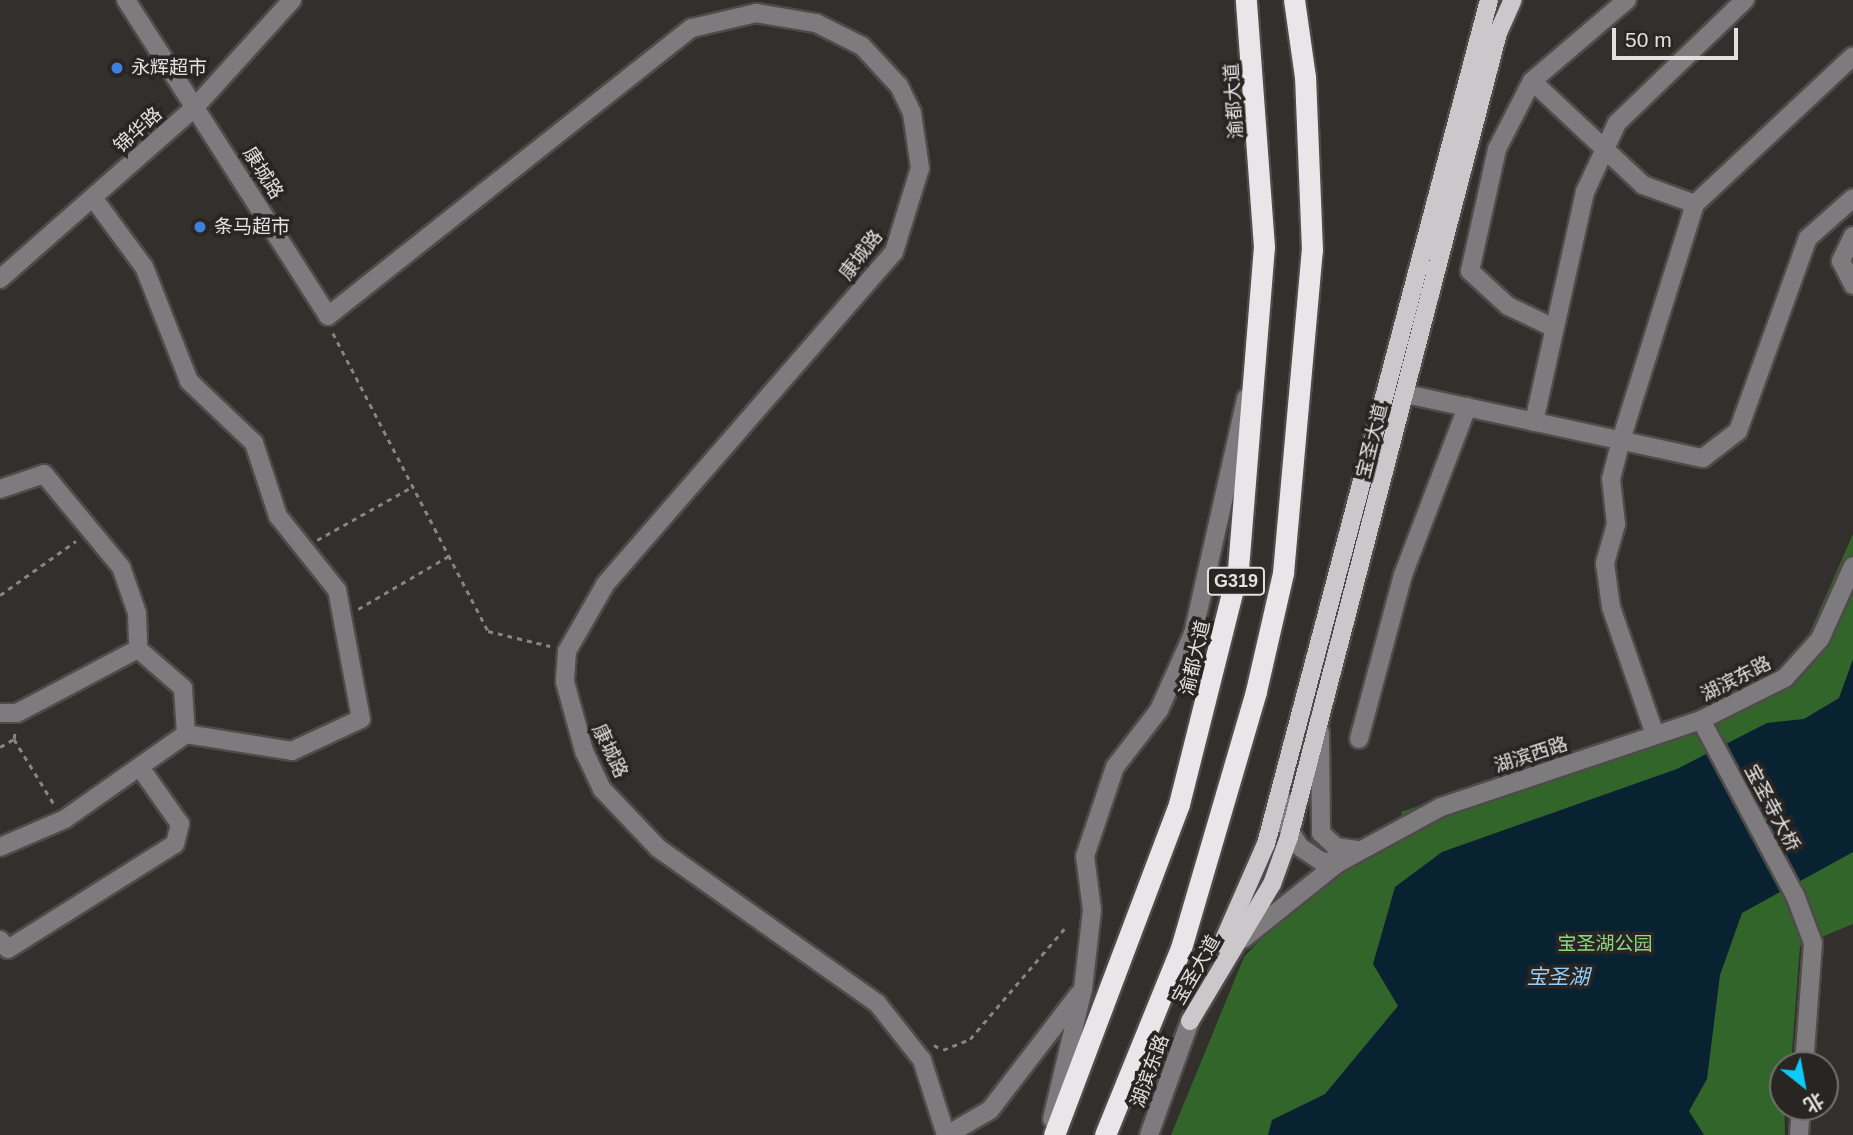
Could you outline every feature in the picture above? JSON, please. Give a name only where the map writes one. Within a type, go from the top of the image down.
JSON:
[{"type":"highway","name":"渝都大道","points":[[1054,1135],[1129,946],[1210,694],[1238,569],[1264,247],[1246,0]]},
{"type":"highway","name":"G319","points":[[1105,1135],[1181,947],[1256,691],[1283,573],[1312,250],[1305,77],[1294,0]]},
{"type":"main road","name":"宝圣大道","points":[[1190,1021],[1256,879],[1489,0]]},
{"type":"main road","name":"宝圣大道","points":[[1190,1021],[1272,884],[1290,833],[1320,733],[1498,33],[1513,0]]},
{"type":"street","name":"康城路","points":[[126,0],[328,316],[692,28],[756,13],[816,23],[862,46],[899,86],[912,113],[920,168],[894,252],[605,585],[566,651],[570,712],[602,789],[626,817],[659,848],[844,976],[903,1029],[938,1096],[946,1135]]},
{"type":"street","name":"锦华路","points":[[0,279],[196,106],[292,0]]},
{"type":"street","points":[[1555,328],[1508,306],[1470,271],[1497,149],[1532,81],[1627,0]]},
{"type":"street","points":[[1534,422],[1585,192],[1617,123],[1745,0]]},
{"type":"street","points":[[1656,735],[1611,607],[1605,563],[1616,524],[1611,479],[1621,440],[1695,204],[1853,56]]},
{"type":"street","points":[[1532,81],[1643,186],[1695,204]]},
{"type":"street","points":[[0,847],[65,819],[141,769],[186,734],[292,751],[361,719],[337,590],[300,549],[278,516],[254,443],[189,382],[144,267],[94,198]]},
{"type":"street","points":[[1406,394],[1703,458],[1738,431],[1808,238],[1853,198]]},
{"type":"street","points":[[1853,236],[1841,261],[1853,285]]},
{"type":"street","points":[[1049,1135],[1083,989],[1092,911],[1085,856],[1115,767],[1159,710],[1193,634],[1256,364]]},
{"type":"street","points":[[1359,739],[1403,575],[1467,407]]},
{"type":"street","points":[[0,489],[44,474],[121,567],[137,613],[138,649],[183,688],[186,734]]},
{"type":"street","name":"湖滨东路","points":[[1701,720],[1785,678],[1820,639],[1853,566]]},
{"type":"street","points":[[9,713],[138,649]]},
{"type":"street","name":"湖滨西路","points":[[1228,955],[1269,913],[1338,863],[1357,850],[1441,807],[1701,720]]},
{"type":"street","name":"宝圣寺大桥","points":[[1701,720],[1795,895],[1813,943],[1805,1051]]},
{"type":"street","points":[[1320,733],[1321,833],[1336,848],[1357,850]]},
{"type":"street","points":[[0,940],[8,949],[175,844],[180,824],[141,769]]},
{"type":"street","points":[[1280,793],[1290,833],[1321,861],[1338,863]]},
{"type":"street","points":[[946,1135],[990,1110],[1083,989]]},
{"type":"street","name":"湖滨东路","points":[[1149,1135],[1190,1021]]},
{"type":"path","points":[[328,316],[341,356],[412,487],[452,554],[488,631],[566,651]]},
{"type":"path","points":[[300,549],[412,487]]},
{"type":"path","points":[[0,595],[89,530]]},
{"type":"path","points":[[344,617],[452,554]]},
{"type":"path","points":[[9,713],[14,739],[65,819]]},
{"type":"path","points":[[0,747],[14,739]]},
{"type":"path","points":[[903,1029],[943,1050],[970,1039],[1065,929]]},
{"type":"green space","name":"宝圣湖","points":[[1853,534],[1853,924],[1800,946],[1792,1051],[1769,1051],[1769,1121],[1785,1121],[1785,1135],[1171,1135],[1244,957],[1290,908],[1405,829],[1401,812],[1698,710],[1777,670],[1809,634]]},
{"type":"water","name":"宝圣湖","points":[[1853,659],[1853,852],[1742,913],[1720,975],[1707,1079],[1689,1111],[1704,1135],[1268,1135],[1272,1120],[1325,1094],[1398,1006],[1373,964],[1395,887],[1442,852],[1677,769],[1767,723],[1804,719],[1839,698]]},
{"type":"place","name":"永辉超市","points":[[117,68]]},
{"type":"place","name":"条马超市","points":[[200,227]]},
{"type":"park label","name":"宝圣湖公园","points":[[1605,944]]}]
